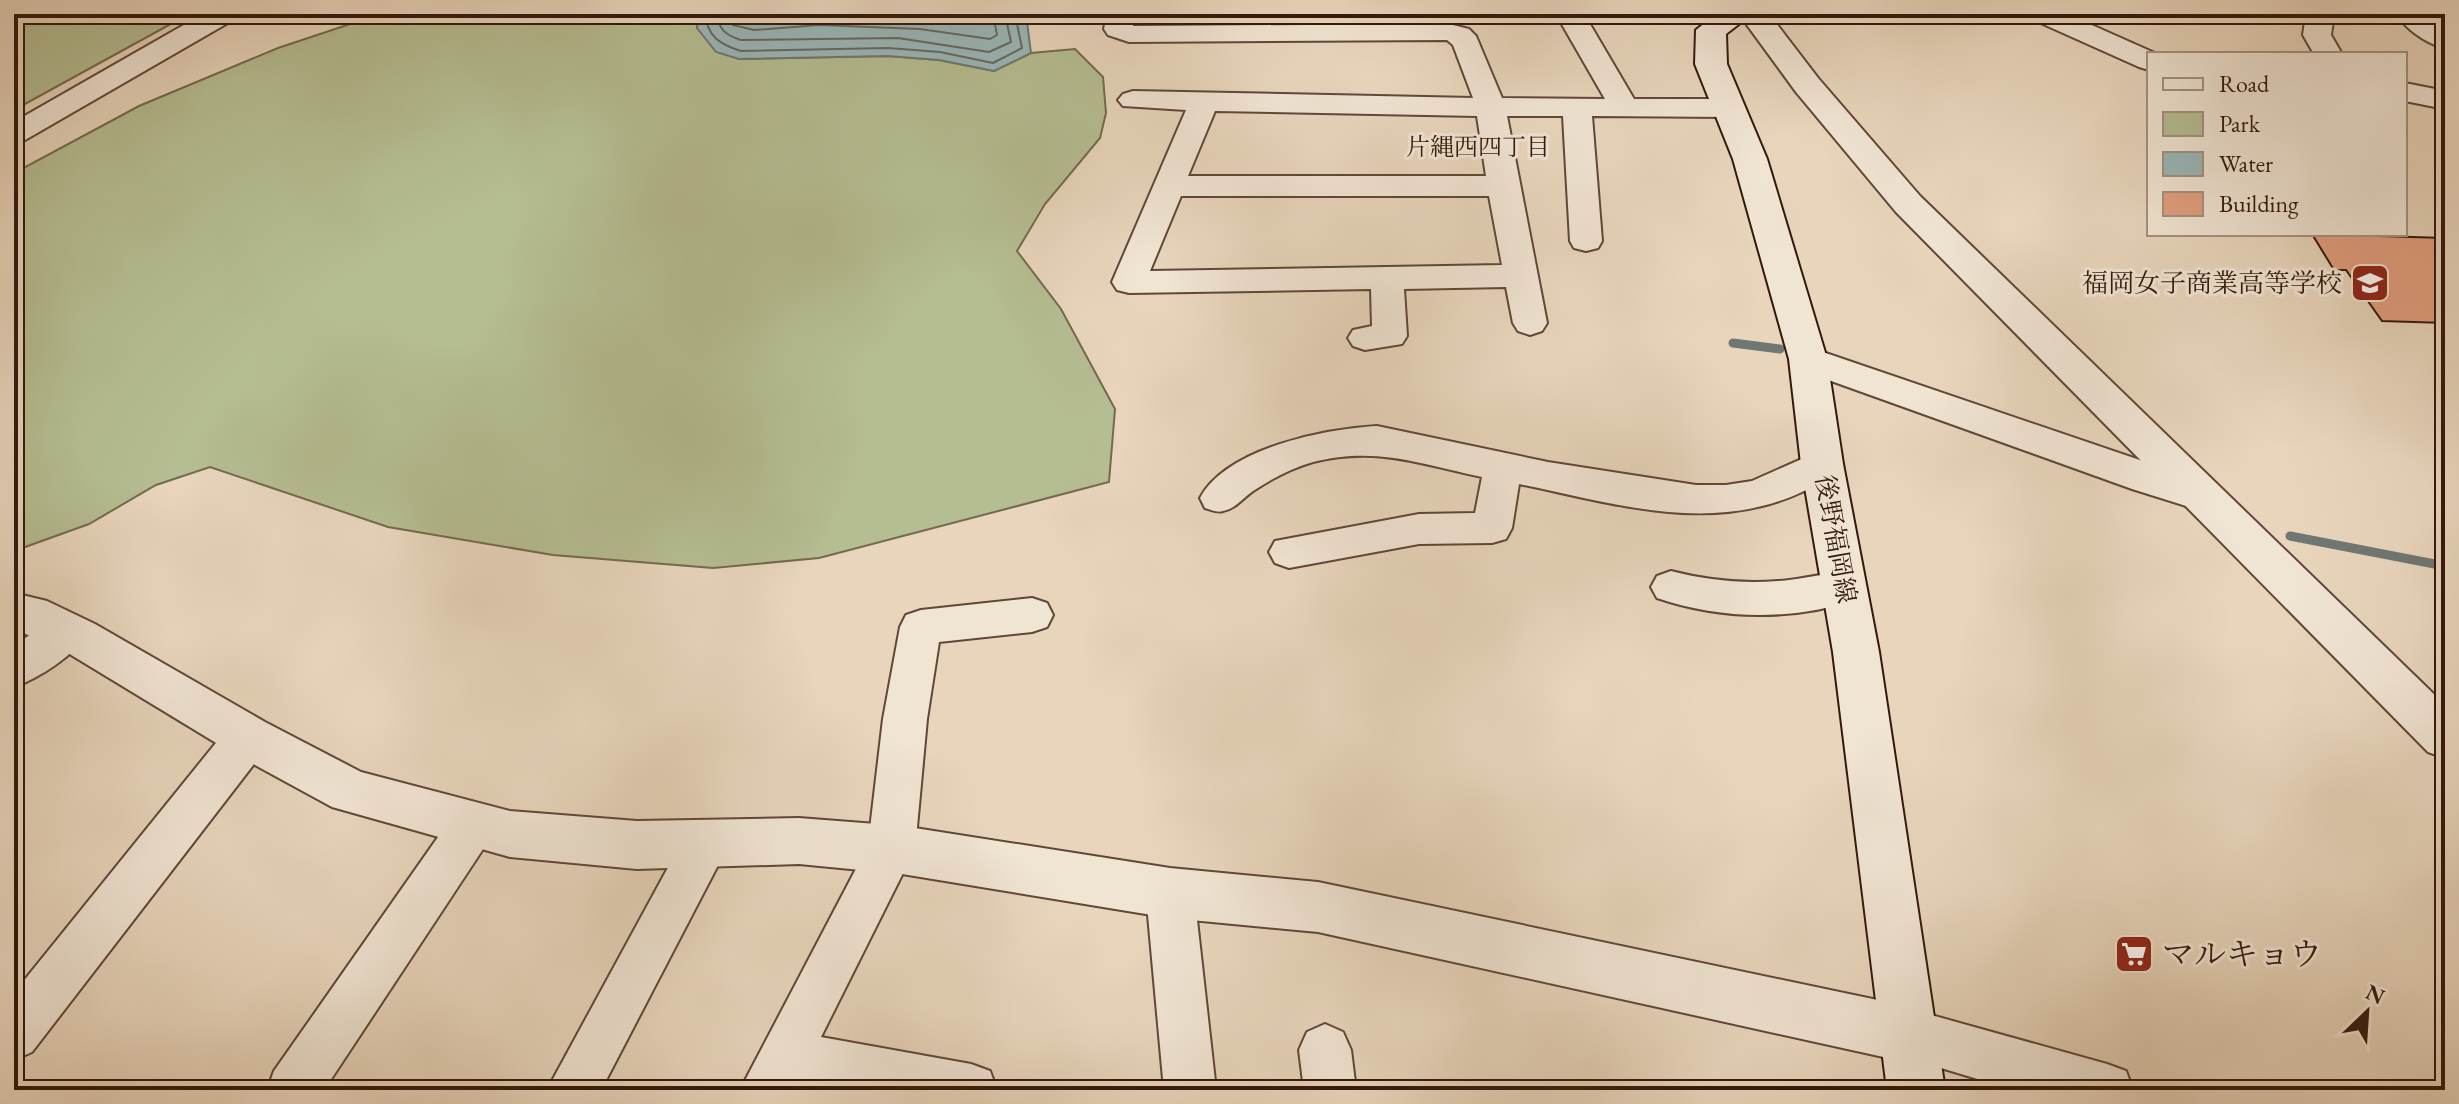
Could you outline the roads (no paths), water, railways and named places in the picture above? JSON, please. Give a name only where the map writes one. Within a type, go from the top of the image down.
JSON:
[{"type":"street","points":[[14,134],[223,14]]},
{"type":"street","points":[[1121,14],[1118,29],[1129,34],[1443,23],[1459,35],[1466,42],[1491,107],[1530,323]]},
{"type":"street","points":[[1570,14],[1624,107]]},
{"type":"street","name":"後野福岡線","points":[[1737,14],[1711,30],[1711,64],[1759,187],[1808,359],[1822,464],[1856,652],[1916,1090]]},
{"type":"street","points":[[1754,14],[1807,85],[1908,204],[2445,737]]},
{"type":"street","points":[[2320,14],[2317,35],[2327,52]]},
{"type":"street","points":[[2049,15],[2147,60]]},
{"type":"street","points":[[2415,20],[2445,40]]},
{"type":"street","points":[[2407,92],[2445,100]]},
{"type":"street","points":[[1133,100],[1730,108]]},
{"type":"street","points":[[1204,101],[1129,282],[1521,276]]},
{"type":"street","points":[[1577,107],[1586,241]]},
{"type":"street","points":[[1169,186],[1503,186]]},
{"type":"street","points":[[1387,278],[1390,337]]},
{"type":"street","points":[[1808,359],[2202,496]]},
{"type":"street","points":[[1219,498],[1241,478],[1277,462],[1306,450],[1356,440],[1377,440],[1502,469],[1679,499],[1724,500],[1757,494],[1785,485],[1822,464]]},
{"type":"street","points":[[1289,552],[1419,529],[1492,528],[1502,469]]},
{"type":"street","points":[[1671,587],[1716,597],[1747,598],[1844,588]]},
{"type":"street","points":[[14,611],[31,614],[67,631],[248,737],[350,791],[510,834],[637,845],[799,841],[891,849],[1170,893],[1318,907],[1906,1034],[2107,1090]]},
{"type":"street","points":[[971,1090],[775,1073],[891,849],[905,719],[921,627],[1032,615]]},
{"type":"street","points":[[14,669],[67,631]]},
{"type":"street","points":[[14,1034],[248,737]]},
{"type":"street","points":[[293,1090],[473,825]]},
{"type":"street","points":[[573,1090],[706,844]]},
{"type":"street","points":[[1170,893],[1190,1090]]},
{"type":"water","points":[[699,14],[1020,14],[1027,22],[1031,53],[994,71],[939,60],[888,56],[739,59],[716,52],[697,28]]},
{"type":"waterway","points":[[1733,343],[1780,349]]},
{"type":"waterway","points":[[2290,536],[2445,566]]},
{"type":"place","name":"福岡女子商業高等学校","points":[[2370,283]]},
{"type":"place","name":"マルキョウ","points":[[2134,954]]},
{"type":"district","name":"片縄西四丁目","points":[[1478,146]]}]
